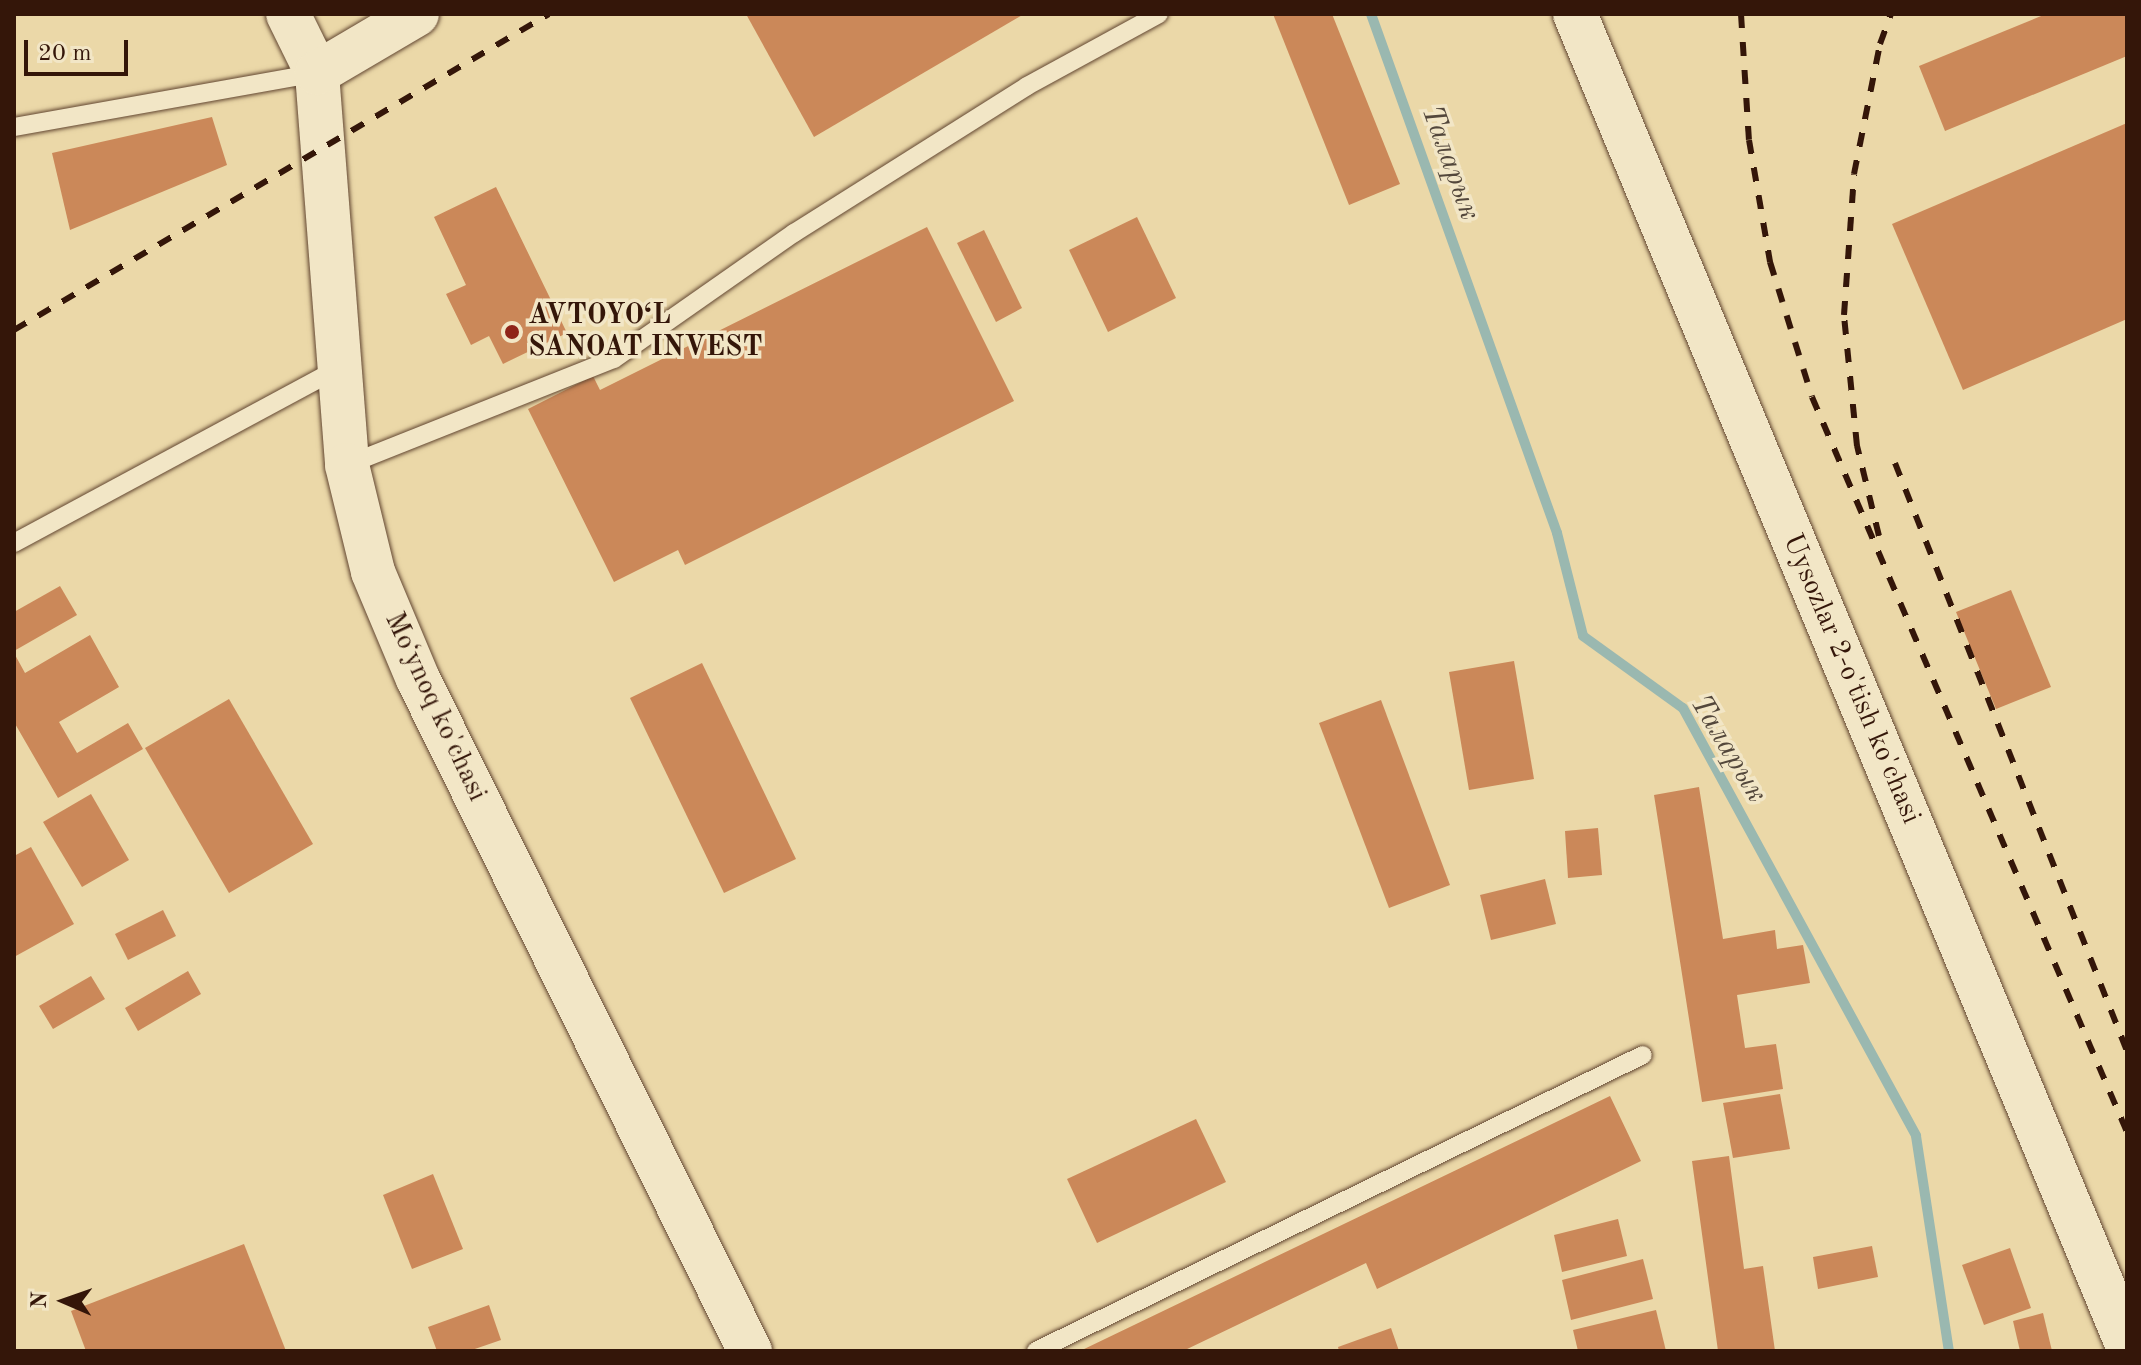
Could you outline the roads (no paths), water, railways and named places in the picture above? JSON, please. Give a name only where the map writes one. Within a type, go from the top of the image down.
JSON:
[{"type":"street","name":"Moʻynoq ko'chasi","points":[[288,14],[317,73],[327,146],[337,369],[347,465],[373,572],[418,679],[750,1351]]},
{"type":"street","points":[[317,73],[417,14]]},
{"type":"street","name":"Uysozlar 2-o'tish ko'chasi","points":[[1575,14],[2127,1344]]},
{"type":"lane","points":[[347,465],[614,359],[820,216],[1027,86],[1159,14]]},
{"type":"lane","points":[[14,127],[317,73]]},
{"type":"lane","points":[[14,543],[337,369]]},
{"type":"lane","points":[[1036,1351],[1643,1055]]},
{"type":"waterway","name":"Таларык","points":[[1371,14],[1557,533],[1583,636],[1683,708],[1916,1136],[1949,1351]]},
{"type":"railway","points":[[14,330],[549,14]]},
{"type":"railway","points":[[1741,14],[1749,140],[1770,262],[1812,397],[2127,1132]]},
{"type":"railway","points":[[1879,536],[1857,446],[1844,315],[1854,174],[1880,44],[1891,14]]},
{"type":"railway","points":[[1895,463],[2127,1051]]},
{"type":"place","name":"AVTOYO‘L SANOAT INVEST","points":[[512,332]]}]
